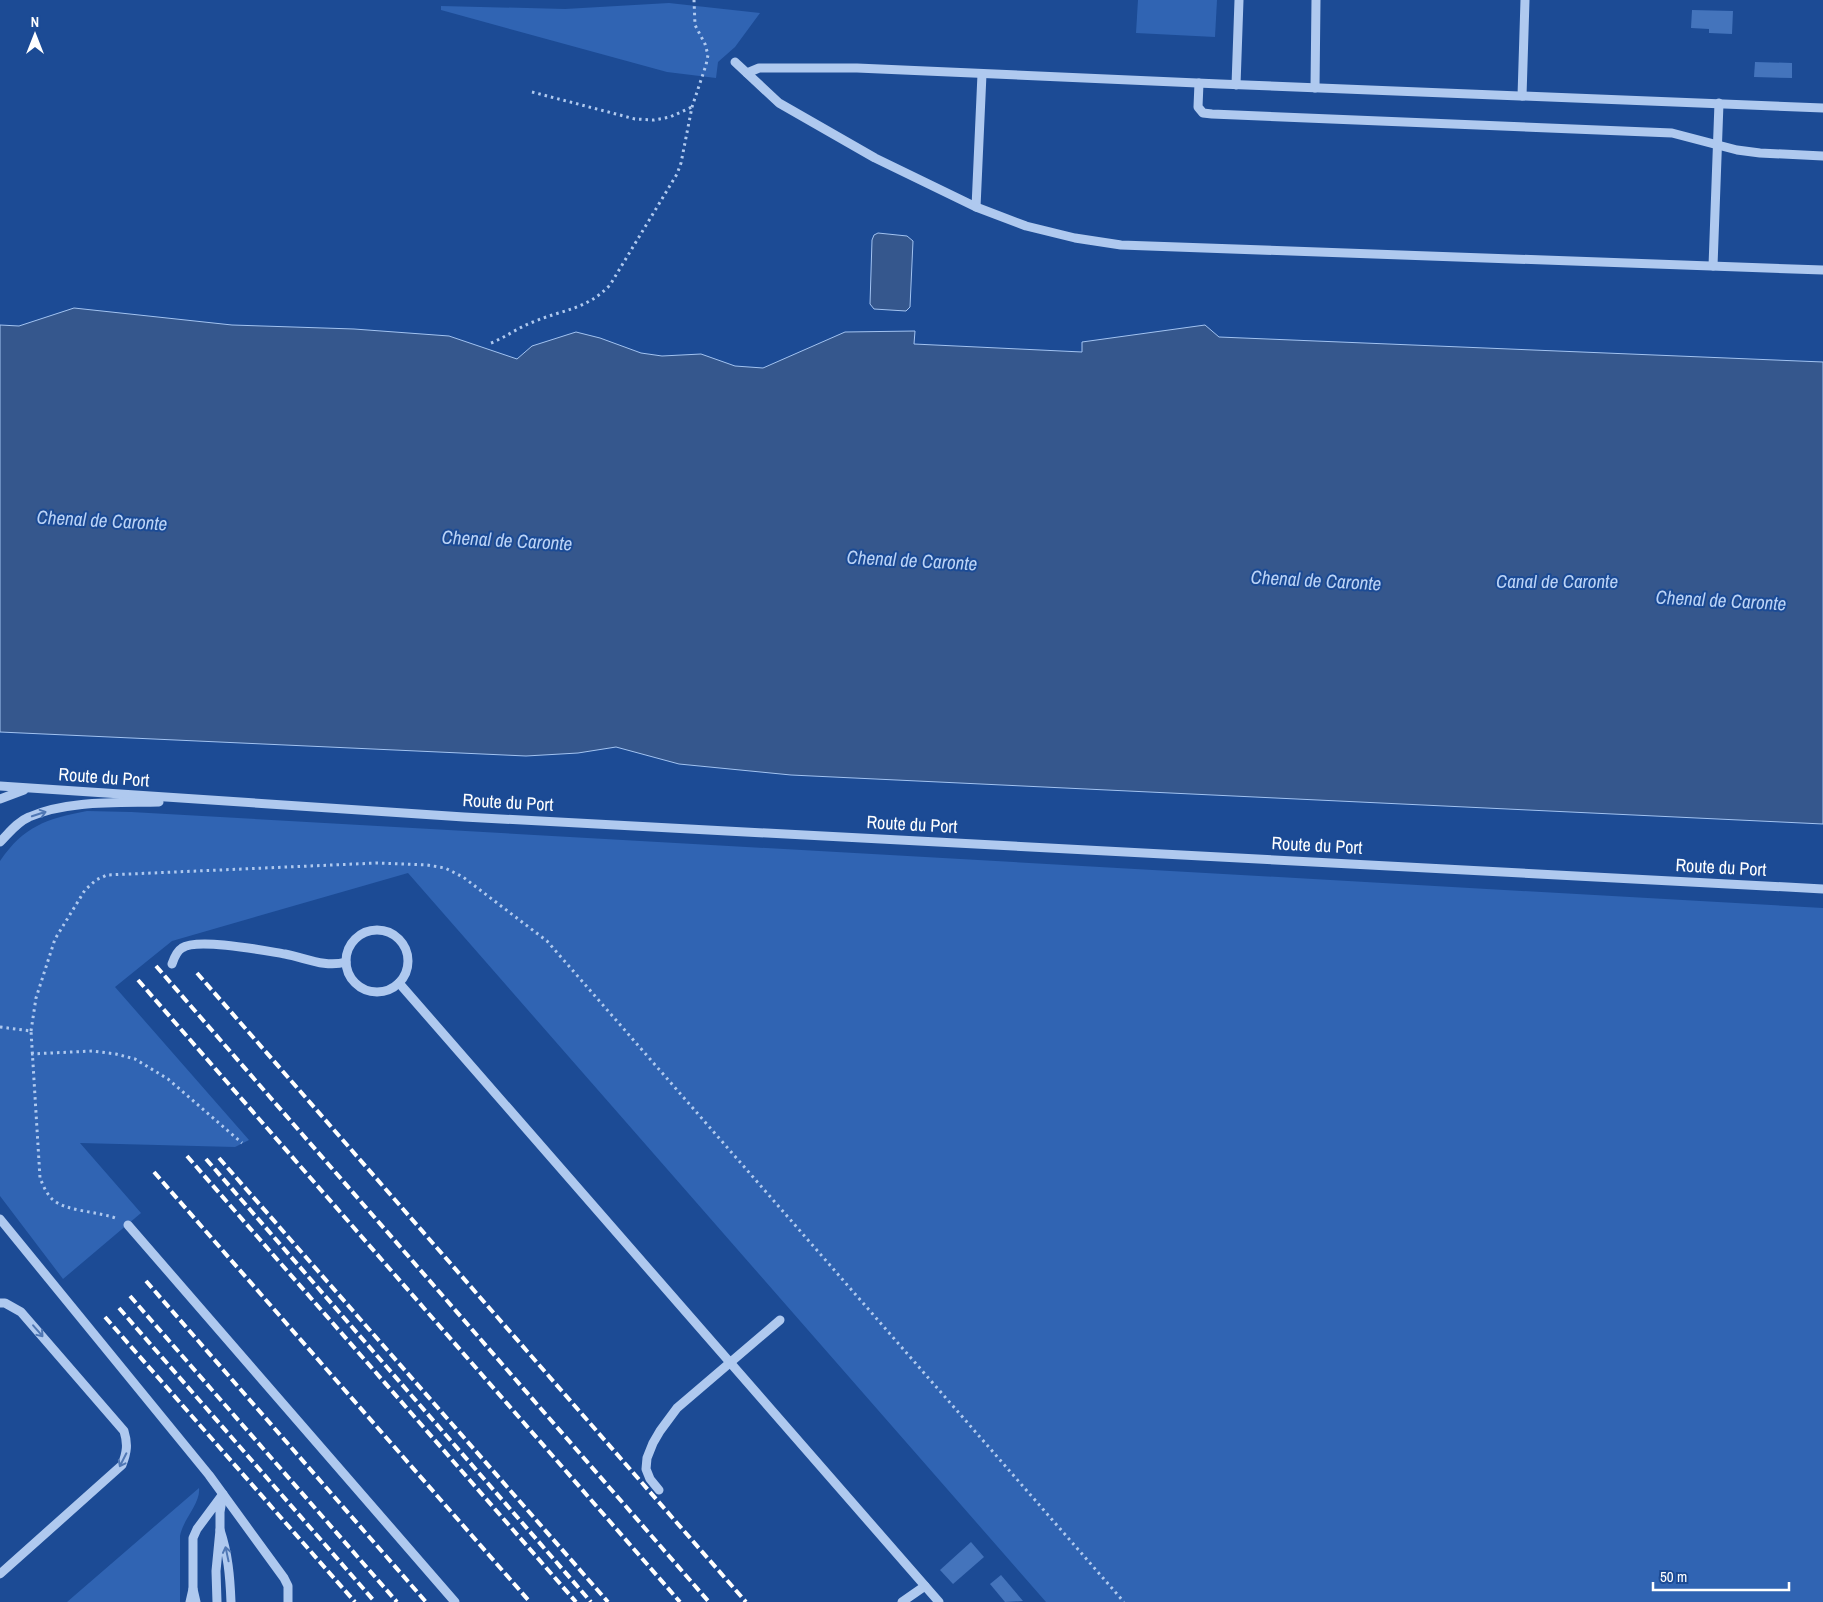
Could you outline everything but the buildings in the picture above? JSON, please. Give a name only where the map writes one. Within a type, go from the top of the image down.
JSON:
[{"type":"street","points":[[1236,85],[1239,0]]},
{"type":"street","points":[[1315,88],[1316,0]]},
{"type":"street","points":[[1522,96],[1525,0]]},
{"type":"street","points":[[735,62],[779,103],[875,158],[976,207],[1026,226],[1075,238],[1122,245],[1823,270]]},
{"type":"street","points":[[747,73],[759,68],[857,68],[1823,108]]},
{"type":"street","points":[[976,207],[982,74]]},
{"type":"street","points":[[1199,83],[1198,107],[1203,113],[1672,133],[1737,150],[1823,156]]},
{"type":"street","points":[[1713,266],[1719,103]]},
{"type":"street","name":"Route du Port","points":[[0,786],[464,817],[1823,888]]},
{"type":"street","points":[[0,799],[29,788]]},
{"type":"street","points":[[0,842],[15,826],[28,817],[83,804],[210,801]]},
{"type":"street","points":[[368,931],[388,932],[397,937],[404,945],[407,954],[406,969],[399,983],[381,992],[366,989],[353,980],[348,972],[346,962],[347,952],[352,943],[368,931]]},
{"type":"street","points":[[172,964],[181,948],[191,944],[207,943],[286,954],[329,965],[346,962]]},
{"type":"street","points":[[399,983],[939,1602]]},
{"type":"street","points":[[0,1219],[223,1494],[284,1578],[288,1586],[288,1602]]},
{"type":"street","points":[[128,1225],[455,1602]]},
{"type":"street","points":[[0,1303],[5,1303],[21,1312],[124,1431],[128,1443],[127,1453],[122,1465],[0,1574]]},
{"type":"street","points":[[659,1490],[650,1479],[646,1469],[647,1458],[653,1443],[677,1408],[780,1320]]},
{"type":"street","points":[[217,1602],[216,1571],[223,1494]]},
{"type":"street","points":[[190,1602],[193,1589],[193,1538],[196,1529],[223,1494]]},
{"type":"street","points":[[220,1530],[227,1549],[231,1602]]},
{"type":"street","points":[[902,1602],[925,1586]]},
{"type":"street","points":[[193,1589],[196,1602]]},
{"type":"path","points":[[491,343],[532,322],[586,304],[599,297],[610,285],[677,174],[681,163],[692,107],[708,55],[705,44],[695,25],[694,0]]},
{"type":"path","points":[[532,92],[635,119],[654,120],[670,117],[692,107]]},
{"type":"path","points":[[128,1225],[108,1215],[63,1205],[52,1199],[40,1178],[31,1054],[31,1031],[36,998],[55,939],[85,890],[96,880],[107,876],[377,863],[427,865],[445,868],[463,877],[547,941],[1124,1602]]},
{"type":"path","points":[[0,1027],[31,1031]]},
{"type":"path","points":[[31,1054],[92,1051],[135,1059],[168,1079],[242,1143]]},
{"type":"shaded area","points":[[1138,0],[1217,0],[1215,37],[1136,33]]},
{"type":"shaded area","points":[[669,3],[760,13],[735,47],[718,62],[716,78],[667,72],[441,10],[441,6],[565,9]]},
{"type":"shaded area","points":[[87,811],[1823,908],[1823,1602],[1046,1602],[408,873],[172,941],[115,987],[249,1140],[235,1147],[80,1143],[141,1213],[63,1279],[0,1196],[0,861],[18,840],[37,826],[59,817]]},
{"type":"shaded area","points":[[199,1488],[195,1505],[180,1536],[180,1602],[67,1602]]},
{"type":"water","points":[[878,233],[907,236],[913,241],[910,307],[906,311],[874,309],[870,304],[872,240],[874,235]]},
{"type":"water","name":"Canal de Caronte","points":[[74,308],[232,325],[354,329],[449,336],[517,359],[532,346],[576,332],[600,338],[641,353],[662,356],[701,354],[735,366],[763,368],[845,332],[915,331],[914,344],[1082,352],[1082,342],[1205,325],[1219,337],[1823,362],[1823,824],[791,775],[679,764],[616,747],[578,753],[526,756],[0,732],[0,325],[19,326]]},
{"type":"railway","points":[[156,966],[709,1602]]},
{"type":"railway","points":[[197,973],[746,1602]]},
{"type":"railway","points":[[138,980],[680,1602]]},
{"type":"railway","points":[[187,1156],[576,1602]]},
{"type":"railway","points":[[219,1158],[608,1602]]},
{"type":"railway","points":[[206,1159],[591,1602]]},
{"type":"railway","points":[[154,1172],[530,1602]]},
{"type":"railway","points":[[146,1281],[426,1602]]},
{"type":"railway","points":[[130,1296],[397,1602]]},
{"type":"railway","points":[[119,1308],[375,1602]]},
{"type":"railway","points":[[105,1317],[355,1602]]},
{"type":"water label","name":"Chenal de Caronte","points":[[102,520]]},
{"type":"water label","name":"Chenal de Caronte","points":[[507,540]]},
{"type":"water label","name":"Chenal de Caronte","points":[[912,560]]},
{"type":"water label","name":"Chenal de Caronte","points":[[1316,580]]},
{"type":"water label","name":"Chenal de Caronte","points":[[1721,600]]}]
